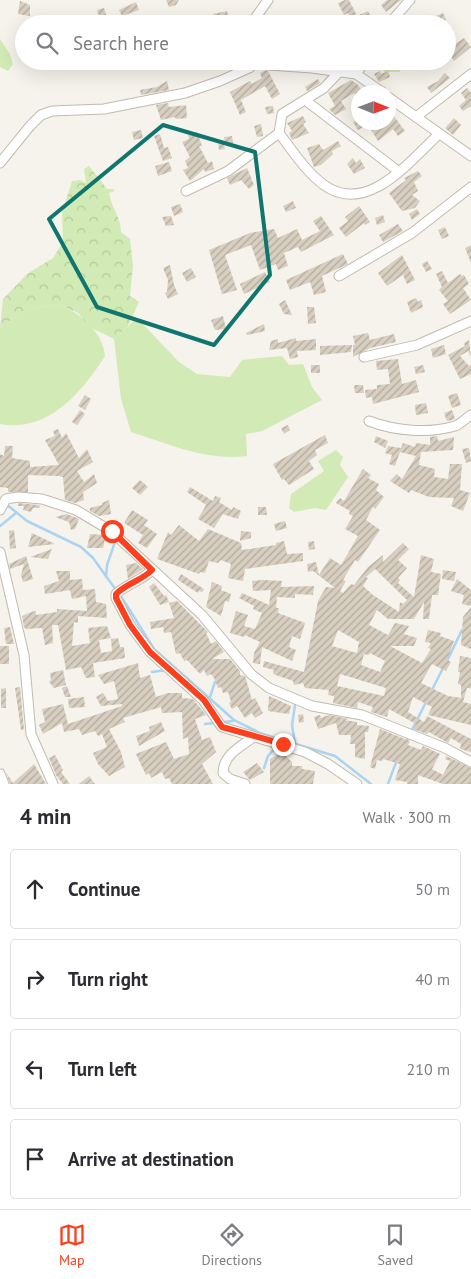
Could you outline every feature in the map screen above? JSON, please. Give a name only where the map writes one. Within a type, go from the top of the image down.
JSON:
[{"type":"street","points":[[257,15],[268,0]]},
{"type":"street","points":[[397,15],[410,0]]},
{"type":"street","points":[[0,163],[30,126],[41,116],[52,111],[104,109],[186,94],[245,70]]},
{"type":"street","points":[[326,70],[356,74],[372,85]]},
{"type":"street","points":[[356,74],[359,70]]},
{"type":"street","points":[[186,191],[228,171],[278,133],[282,114],[324,88],[340,72]]},
{"type":"street","points":[[416,117],[471,74]]},
{"type":"street","points":[[305,100],[398,171]]},
{"type":"street","points":[[396,103],[471,156]]},
{"type":"street","points":[[278,133],[323,184],[339,194],[355,195],[377,189],[439,134]]},
{"type":"street","points":[[339,276],[412,233],[471,187]]},
{"type":"street","points":[[364,357],[417,345],[471,321]]},
{"type":"street","points":[[369,421],[390,429],[434,430],[457,426],[471,415]]},
{"type":"street","points":[[3,505],[18,497],[42,499],[76,510],[112,531],[202,615],[251,674],[268,688],[312,706],[362,715],[445,748],[471,762]]},
{"type":"street","points":[[0,552],[24,655],[31,734],[53,784]]},
{"type":"street","points":[[152,570],[140,580],[116,594],[122,611],[150,652],[204,700],[222,727],[305,752],[328,764],[357,784]]},
{"type":"street","points":[[245,784],[230,779],[223,773],[223,767],[235,750],[254,737]]},
{"type":"street","points":[[0,774],[4,784]]},
{"type":"highlighted area","points":[[163,125],[255,152],[270,275],[214,345],[97,307],[49,219]]},
{"type":"green space","points":[[0,39],[10,54],[13,64],[8,71],[0,67]]},
{"type":"green space","points":[[383,70],[401,70],[399,72],[384,72]]},
{"type":"green space","points":[[89,166],[107,189],[115,191],[109,193],[110,198],[121,227],[121,232],[130,239],[133,266],[130,296],[139,302],[128,326],[114,339],[90,327],[78,313],[61,305],[28,308],[0,328],[3,299],[27,274],[53,258],[63,242],[62,213],[72,181],[80,180],[86,183],[84,169]]},
{"type":"green space","points":[[61,305],[90,325],[100,340],[105,356],[86,383],[62,407],[48,416],[33,422],[17,425],[0,424],[0,328],[28,308]]},
{"type":"green space","points":[[137,318],[179,362],[197,374],[230,377],[242,360],[282,356],[289,365],[303,364],[312,387],[322,400],[262,431],[246,434],[247,456],[232,457],[202,454],[131,432],[121,399],[114,339]]},
{"type":"green space","points":[[336,450],[343,457],[340,465],[348,477],[326,510],[315,508],[294,512],[289,508],[291,494],[324,471],[318,461]]},
{"type":"building","points":[[166,0],[179,0],[176,5],[169,7]]},
{"type":"building","points":[[349,0],[356,15],[349,15],[348,13],[344,15],[338,3]]},
{"type":"building","points":[[387,0],[401,0],[386,12],[381,5]]},
{"type":"building","points":[[20,1],[30,5],[30,15],[18,14]]},
{"type":"building","points":[[136,2],[139,10],[122,15],[119,10]]},
{"type":"building","points":[[104,8],[106,15],[98,15],[97,10]]},
{"type":"building","points":[[227,11],[228,15],[213,15]]},
{"type":"building","points":[[368,11],[370,15],[359,15]]},
{"type":"building","points":[[464,38],[471,47],[456,59],[456,43]]},
{"type":"building","points":[[266,70],[280,94],[272,99],[265,86],[241,100],[246,112],[240,115],[230,92],[250,81],[252,84],[262,78],[260,73]]},
{"type":"building","points":[[380,71],[381,74],[388,71],[390,77],[379,82],[374,74]]},
{"type":"building","points":[[445,73],[450,78],[431,93],[427,87],[438,81]]},
{"type":"building","points":[[318,79],[320,83],[307,91],[305,87]]},
{"type":"building","points":[[351,80],[358,85],[351,85],[351,95],[341,101],[346,109],[335,115],[329,109],[335,106],[328,93]]},
{"type":"building","points":[[167,81],[169,90],[141,95],[140,90],[157,87]]},
{"type":"building","points":[[467,88],[471,93],[471,106],[463,111],[459,106],[466,100],[461,93]]},
{"type":"building","points":[[168,103],[169,107],[186,105],[187,118],[176,119],[175,117],[161,120],[156,105]]},
{"type":"building","points":[[273,106],[274,113],[267,114],[265,107]]},
{"type":"building","points":[[303,116],[306,122],[303,124],[309,133],[292,140],[289,133],[292,131],[287,123]]},
{"type":"building","points":[[454,118],[461,125],[453,135],[445,128]]},
{"type":"building","points":[[396,119],[405,131],[398,136],[394,130],[396,130]]},
{"type":"building","points":[[261,124],[263,136],[257,137],[254,126]]},
{"type":"building","points":[[141,130],[143,138],[134,140],[132,132]]},
{"type":"building","points":[[371,130],[392,130],[378,141]]},
{"type":"building","points":[[197,132],[202,146],[199,146],[208,163],[212,161],[214,169],[205,172],[204,169],[190,181],[183,170],[188,168],[185,161],[190,157],[182,142],[189,139],[188,135]]},
{"type":"building","points":[[160,134],[164,148],[168,147],[172,158],[163,161],[154,136]]},
{"type":"building","points":[[232,136],[233,143],[225,144],[224,137]]},
{"type":"building","points":[[223,140],[225,149],[219,150],[218,142]]},
{"type":"building","points":[[338,141],[341,146],[332,151],[333,154],[321,165],[314,167],[307,148],[319,144],[323,150]]},
{"type":"building","points":[[353,158],[356,163],[360,159],[365,168],[354,174],[347,164]]},
{"type":"building","points":[[169,162],[172,171],[158,176],[155,166]]},
{"type":"building","points":[[247,168],[254,185],[249,189],[241,180],[230,185],[227,178]]},
{"type":"building","points":[[418,171],[422,176],[414,182],[418,191],[412,195],[420,201],[415,208],[402,211],[389,193],[406,180],[404,178]]},
{"type":"building","points":[[293,201],[296,208],[286,212],[283,206]]},
{"type":"building","points":[[180,204],[183,212],[174,216],[171,207]]},
{"type":"building","points":[[359,206],[370,222],[365,225],[364,223],[346,237],[339,228],[348,221],[345,217]]},
{"type":"building","points":[[417,209],[420,214],[412,220],[409,214]]},
{"type":"building","points":[[383,215],[385,222],[377,225],[375,218]]},
{"type":"building","points":[[171,216],[174,225],[166,226],[162,217]]},
{"type":"building","points":[[321,216],[334,235],[301,252],[298,247],[284,253],[288,266],[278,270],[276,264],[260,270],[251,245],[225,255],[237,290],[222,294],[209,250],[250,233],[274,229],[278,238],[297,229],[302,240],[320,231],[313,221]]},
{"type":"building","points":[[398,224],[403,231],[383,242],[379,235]]},
{"type":"building","points":[[445,227],[449,236],[442,239],[438,230]]},
{"type":"building","points":[[471,245],[471,263],[465,248]]},
{"type":"building","points":[[343,254],[348,264],[322,276],[326,292],[314,295],[310,282],[290,290],[286,280]]},
{"type":"building","points":[[402,255],[415,280],[407,284],[403,275],[387,286],[378,273]]},
{"type":"building","points":[[427,261],[432,269],[426,272],[422,264]]},
{"type":"building","points":[[170,265],[178,294],[168,299],[165,293],[167,292],[168,280],[163,268]]},
{"type":"building","points":[[191,268],[196,277],[187,282],[182,273]]},
{"type":"building","points":[[442,271],[448,283],[460,274],[464,275],[469,284],[463,288],[471,300],[450,314],[443,304],[448,301],[439,290],[442,287],[436,274]]},
{"type":"building","points":[[265,272],[270,282],[244,294],[240,284]]},
{"type":"building","points":[[416,298],[418,302],[421,300],[423,307],[411,313],[407,302]]},
{"type":"building","points":[[285,300],[292,315],[284,314],[279,304]]},
{"type":"building","points":[[307,307],[314,307],[316,323],[308,324]]},
{"type":"building","points":[[223,316],[226,329],[215,330],[211,320]]},
{"type":"building","points":[[264,324],[265,331],[247,335],[246,333]]},
{"type":"building","points":[[368,333],[370,340],[394,334],[396,342],[370,348],[353,357],[353,345],[355,345],[353,336]]},
{"type":"building","points":[[296,338],[296,341],[316,339],[316,350],[297,351],[298,357],[290,359],[287,348],[269,350],[271,341],[278,339],[278,343]]},
{"type":"building","points":[[469,340],[471,357],[468,351],[460,356],[469,366],[471,364],[471,374],[460,379],[448,355],[465,346],[464,343]]},
{"type":"building","points":[[352,345],[351,352],[320,355],[320,346]]},
{"type":"building","points":[[444,345],[446,354],[433,358],[431,349]]},
{"type":"building","points":[[398,359],[402,384],[416,380],[419,392],[373,404],[372,397],[366,398],[365,390],[377,389],[377,385],[390,384],[388,369],[377,370],[376,361]]},
{"type":"building","points":[[311,365],[320,365],[320,373],[311,373]]},
{"type":"building","points":[[423,365],[425,372],[416,374],[414,367]]},
{"type":"building","points":[[354,385],[363,385],[364,393],[355,393]]},
{"type":"building","points":[[457,393],[461,405],[452,408],[448,396]]},
{"type":"building","points":[[85,395],[91,399],[85,410],[78,406]]},
{"type":"building","points":[[426,403],[428,413],[416,415],[415,405]]},
{"type":"building","points":[[80,410],[85,414],[77,425],[72,422]]},
{"type":"building","points":[[452,410],[455,419],[447,421],[444,413]]},
{"type":"building","points":[[288,425],[290,430],[284,434],[281,428]]},
{"type":"building","points":[[58,429],[62,438],[66,433],[79,458],[87,449],[93,462],[77,471],[84,482],[94,474],[97,483],[83,492],[84,500],[75,503],[65,500],[63,477],[59,476],[28,475],[28,492],[8,492],[8,488],[0,487],[0,454],[4,456],[5,446],[13,446],[12,458],[30,461],[30,467],[59,465],[45,440],[55,436],[53,431]]},
{"type":"building","points":[[325,435],[328,443],[315,450],[317,455],[309,461],[314,469],[289,485],[284,479],[282,480],[273,464]]},
{"type":"building","points":[[376,436],[388,441],[385,448],[374,442]]},
{"type":"building","points":[[437,436],[438,441],[454,437],[453,450],[421,452],[419,465],[435,469],[434,477],[448,479],[450,464],[462,464],[460,490],[470,493],[463,511],[451,506],[454,498],[429,497],[411,490],[409,493],[390,481],[397,474],[402,479],[416,456],[400,452],[395,466],[389,464],[392,455],[385,453],[388,446],[401,448],[403,443],[415,447],[416,443],[430,445],[430,437]]},
{"type":"building","points":[[469,448],[471,461],[466,463],[462,449]]},
{"type":"building","points":[[363,469],[371,475],[368,478],[379,484],[376,490],[384,497],[375,509],[373,507],[366,520],[380,530],[358,562],[355,560],[343,580],[346,581],[340,591],[343,593],[351,584],[354,585],[368,567],[383,555],[383,562],[403,543],[409,549],[398,560],[407,568],[398,578],[400,580],[398,583],[414,597],[421,555],[434,559],[431,572],[441,574],[438,595],[432,595],[429,619],[423,619],[424,602],[414,619],[388,619],[377,610],[369,625],[388,635],[395,623],[409,626],[404,634],[417,638],[414,646],[390,646],[422,663],[431,649],[428,648],[431,643],[425,642],[428,630],[441,633],[440,636],[454,641],[447,660],[451,662],[446,671],[432,664],[421,683],[448,696],[461,698],[461,685],[458,684],[460,656],[471,658],[471,688],[467,688],[463,702],[471,704],[471,725],[428,715],[432,707],[413,697],[408,712],[424,722],[427,716],[471,739],[471,752],[460,749],[461,744],[451,738],[448,743],[429,732],[427,734],[413,729],[416,724],[389,709],[387,717],[371,712],[373,707],[358,702],[357,708],[333,703],[334,696],[328,695],[329,690],[305,688],[303,683],[294,685],[293,681],[273,674],[274,670],[263,667],[264,661],[304,672],[318,601],[326,587],[335,588],[313,571],[308,572],[307,564],[316,562],[319,575],[330,558],[341,565],[347,555],[358,536],[345,529],[353,516],[349,514],[350,511],[336,503],[340,498],[344,501]],"holes":[[[375,569],[407,600],[403,604],[400,602],[399,612],[363,586],[368,578],[366,577]],[[338,630],[359,642],[357,653],[332,646]],[[370,653],[385,661],[380,672],[361,665],[364,654],[369,655]],[[340,674],[386,688],[384,696],[337,686]]]},
{"type":"building","points":[[140,480],[148,487],[140,495],[132,488]]},
{"type":"building","points":[[190,487],[213,501],[215,496],[221,498],[219,502],[232,510],[233,507],[241,511],[238,519],[223,514],[214,528],[198,519],[206,505],[187,492]]},
{"type":"building","points":[[109,500],[111,514],[99,516],[90,511],[90,508],[102,505],[102,503]]},
{"type":"building","points":[[18,503],[40,506],[39,508],[33,508],[31,512],[23,510],[24,506],[18,506]]},
{"type":"building","points":[[258,507],[266,507],[267,515],[258,515]]},
{"type":"building","points":[[132,510],[148,520],[144,525],[157,534],[147,548],[138,543],[143,535],[124,523]]},
{"type":"building","points":[[67,514],[79,519],[75,529],[71,530],[69,522],[55,517]]},
{"type":"building","points":[[285,521],[287,528],[276,531],[274,524]]},
{"type":"building","points":[[179,525],[199,541],[208,529],[241,543],[242,550],[276,545],[276,543],[284,541],[287,554],[303,553],[303,561],[245,569],[243,581],[228,578],[231,564],[221,560],[218,563],[209,561],[205,573],[200,572],[199,574],[157,559],[168,532],[171,535]]},
{"type":"building","points":[[14,530],[16,548],[10,549],[9,531]]},
{"type":"building","points":[[241,531],[251,532],[251,538],[240,541]]},
{"type":"building","points":[[32,533],[55,544],[28,547]]},
{"type":"building","points":[[90,534],[106,535],[103,548],[87,548]]},
{"type":"building","points":[[314,541],[315,549],[309,550],[308,542]]},
{"type":"building","points":[[52,549],[48,559],[30,557]]},
{"type":"building","points":[[26,556],[33,579],[23,582],[21,575],[24,564],[10,569],[9,564]]},
{"type":"building","points":[[136,563],[143,569],[128,579],[126,565]]},
{"type":"building","points":[[443,570],[456,572],[454,581],[442,579]]},
{"type":"building","points":[[56,571],[70,571],[70,580],[82,579],[83,590],[95,589],[96,602],[106,604],[107,618],[78,616],[78,623],[74,622],[72,646],[90,643],[88,628],[107,626],[111,638],[99,640],[101,653],[112,651],[111,639],[118,638],[120,647],[124,647],[125,658],[93,663],[95,677],[86,678],[81,667],[66,670],[58,625],[52,625],[53,643],[45,645],[42,628],[26,629],[24,627],[22,616],[31,612],[36,611],[36,615],[57,612],[57,609],[87,611],[86,596],[72,599],[70,590],[45,594],[44,586],[59,581]]},
{"type":"building","points":[[181,574],[204,589],[202,592],[199,591],[198,593],[178,580]]},
{"type":"building","points":[[457,579],[471,590],[471,606],[462,604],[464,595],[451,591]]},
{"type":"building","points":[[252,581],[282,581],[281,587],[314,586],[313,595],[295,594],[295,598],[277,597],[276,608],[279,608],[278,613],[305,623],[300,639],[292,636],[289,647],[296,650],[292,661],[262,647],[260,664],[253,663],[254,653],[260,642],[245,635],[244,637],[230,633],[236,611],[248,615],[244,626],[255,629],[262,613],[253,609],[254,606],[239,598],[242,593],[269,605],[271,590],[253,591]]},
{"type":"building","points":[[212,582],[222,586],[221,590],[231,594],[229,602],[225,601],[221,616],[206,607]]},
{"type":"building","points":[[154,583],[164,596],[166,595],[169,602],[160,605],[149,587]]},
{"type":"building","points":[[177,601],[208,632],[206,633],[211,644],[216,641],[224,652],[212,659],[230,659],[240,671],[240,675],[245,676],[252,700],[255,698],[263,713],[255,718],[252,713],[245,718],[237,706],[232,709],[229,703],[231,702],[228,692],[223,693],[221,687],[218,688],[211,674],[207,676],[204,670],[200,674],[187,660],[184,661],[180,653],[176,654],[171,632],[164,633],[163,627],[151,629],[150,622],[174,618],[169,603]]},
{"type":"building","points":[[471,607],[471,649],[461,645],[463,617]]},
{"type":"building","points":[[10,627],[14,644],[6,644],[4,628]]},
{"type":"building","points":[[0,646],[9,646],[9,664],[0,664]]},
{"type":"building","points":[[138,663],[140,678],[150,675],[156,697],[168,693],[182,693],[182,698],[193,699],[206,715],[195,719],[202,740],[210,737],[216,752],[202,764],[213,784],[172,784],[169,778],[165,779],[162,772],[151,778],[149,773],[146,775],[136,754],[166,742],[174,759],[189,754],[188,737],[183,739],[182,712],[162,713],[161,707],[123,718],[125,722],[109,729],[121,752],[125,767],[109,776],[98,764],[93,753],[107,747],[102,734],[98,736],[95,731],[82,735],[79,729],[64,732],[62,723],[43,734],[39,725],[45,722],[42,709],[63,704],[68,724],[122,706],[122,704],[101,706],[96,697],[103,693],[108,701],[118,699],[114,681],[104,684],[98,675]]},
{"type":"building","points":[[63,670],[66,685],[54,688],[49,682],[51,680],[50,673]]},
{"type":"building","points":[[67,686],[71,697],[65,697],[62,688]]},
{"type":"building","points":[[20,687],[24,729],[21,730],[15,688]]},
{"type":"building","points":[[6,688],[6,708],[1,708],[1,689]]},
{"type":"building","points":[[269,696],[291,706],[289,714],[268,711]]},
{"type":"building","points":[[84,697],[85,707],[69,708],[68,699]]},
{"type":"building","points":[[303,714],[304,722],[299,723],[298,715]]},
{"type":"building","points":[[320,715],[321,718],[329,715],[349,719],[344,720],[357,722],[357,725],[369,726],[368,732],[365,732],[365,759],[355,757],[355,744],[350,744],[351,735],[339,735],[336,723],[318,729],[314,717]]},
{"type":"building","points":[[161,722],[165,731],[139,746],[136,736],[150,731],[149,727]]},
{"type":"building","points":[[380,729],[410,741],[408,745],[421,750],[423,746],[440,754],[432,769],[443,775],[450,761],[445,759],[446,756],[471,768],[471,784],[443,784],[418,775],[418,784],[407,784],[407,782],[395,780],[400,764],[383,759],[382,761],[377,760],[375,769],[370,767]]},
{"type":"building","points":[[282,752],[292,762],[292,766],[302,766],[302,769],[315,771],[313,784],[270,784],[270,759]]},
{"type":"building","points":[[55,755],[63,770],[61,772],[70,784],[63,784],[56,775],[49,758]]},
{"type":"building","points":[[257,763],[264,772],[250,780],[243,772]]},
{"type":"building","points":[[34,764],[46,784],[10,784],[6,773],[13,783]]},
{"type":"building","points":[[89,776],[95,784],[79,784]]},
{"type":"waterway","points":[[6,504],[27,521],[81,547],[93,558],[126,604],[154,649],[234,720],[260,733],[335,756],[371,784]]},
{"type":"waterway","points":[[0,526],[16,513]]},
{"type":"waterway","points":[[106,577],[107,565],[116,539]]},
{"type":"waterway","points":[[447,661],[462,630]]},
{"type":"waterway","points":[[432,690],[443,668]]},
{"type":"waterway","points":[[152,672],[166,670]]},
{"type":"waterway","points":[[210,697],[215,682]]},
{"type":"waterway","points":[[406,742],[426,702]]},
{"type":"waterway","points":[[295,705],[292,725],[295,743]]},
{"type":"waterway","points":[[205,724],[233,721]]},
{"type":"waterway","points":[[264,768],[268,756],[277,746]]},
{"type":"waterway","points":[[388,784],[397,760]]},
{"type":"route","points":[[112,531],[152,570],[146,576],[121,589],[116,594],[116,598],[130,625],[150,652],[204,700],[222,727],[245,735],[283,744]]}]
